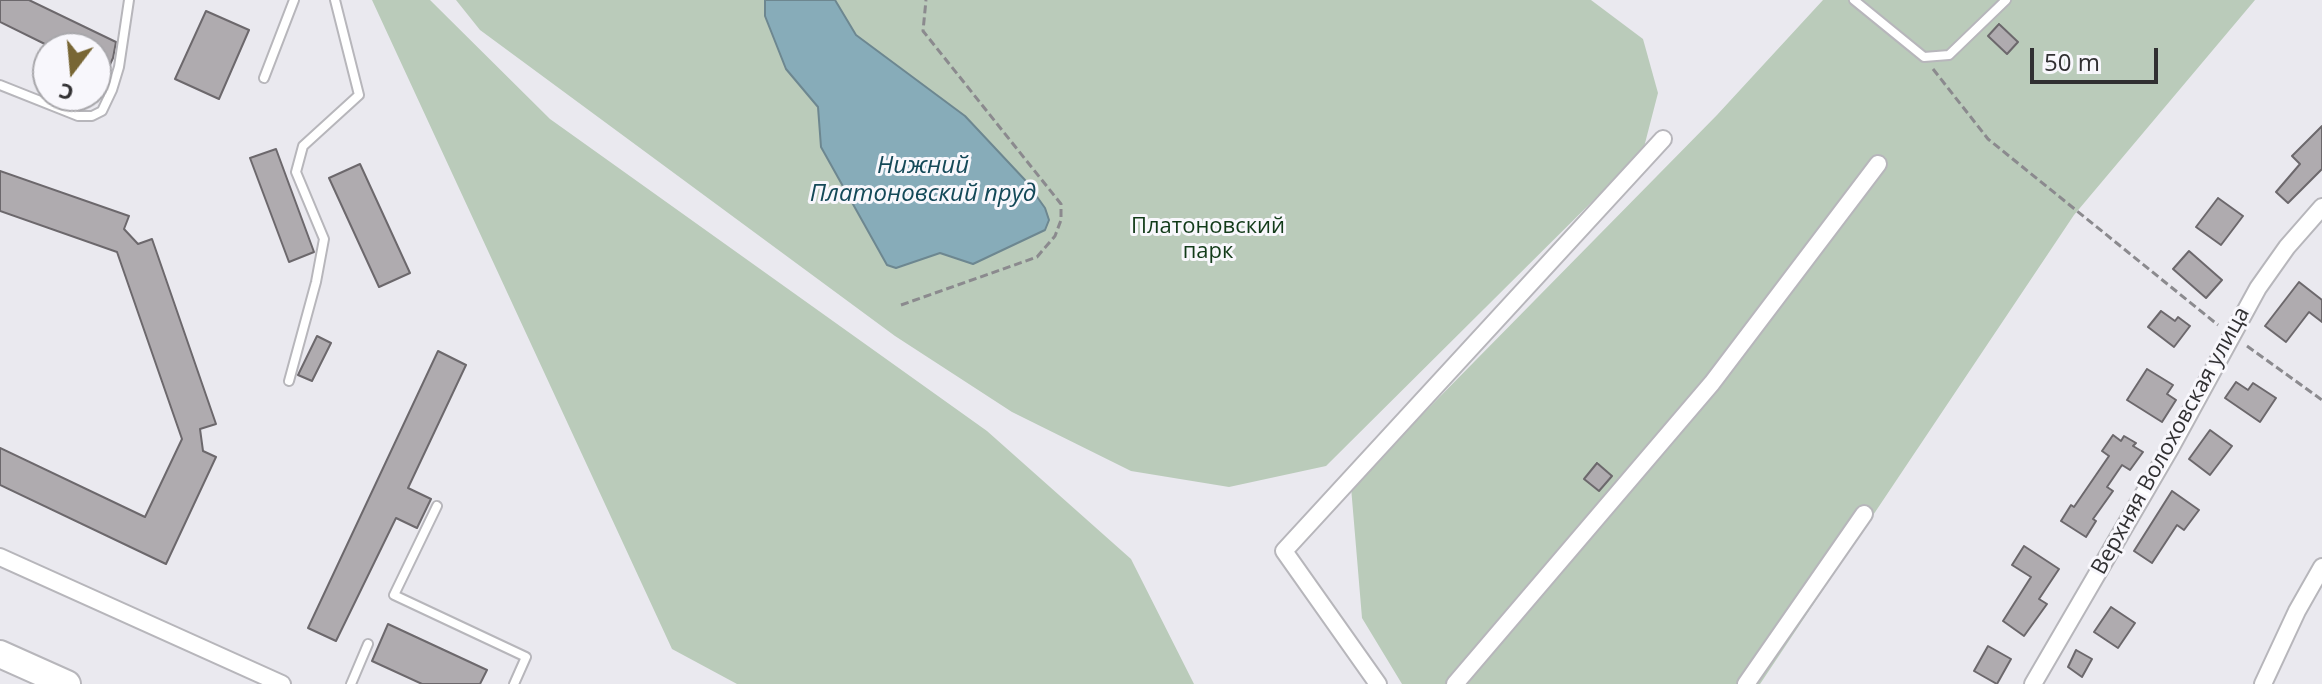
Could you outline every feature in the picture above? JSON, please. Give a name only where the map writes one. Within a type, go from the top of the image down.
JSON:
[{"type":"main road","points":[[0,654],[67,684]]},
{"type":"street","points":[[1378,684],[1284,551],[1663,139]]},
{"type":"street","points":[[1455,684],[1712,383],[1878,164]]},
{"type":"street","name":"Верхняя Волоховская улица","points":[[2033,684],[2271,267],[2322,207]]},
{"type":"street","points":[[1746,684],[1864,514]]},
{"type":"street","points":[[0,557],[282,684]]},
{"type":"street","points":[[2263,684],[2297,611],[2322,567]]},
{"type":"lane","points":[[0,85],[78,116],[92,116],[102,111],[119,67],[129,0]]},
{"type":"lane","points":[[264,78],[294,0]]},
{"type":"lane","points":[[289,381],[316,282],[324,239],[296,172],[303,146],[359,95],[335,0]]},
{"type":"lane","points":[[1854,0],[1924,57],[1949,55],[2006,0]]},
{"type":"lane","points":[[437,506],[394,595],[526,657],[514,684]]},
{"type":"lane","points":[[351,684],[368,644]]},
{"type":"path","points":[[901,305],[1037,257],[1055,236],[1061,220],[1061,204],[923,31],[926,0]]},
{"type":"path","points":[[1924,57],[1988,139],[2231,335],[2322,400]]},
{"type":"green space","points":[[372,0],[430,0],[550,119],[987,431],[1131,559],[1194,684],[737,684],[672,649]]},
{"type":"green space","name":"Платоновский парк","points":[[456,0],[1591,0],[1643,39],[1658,93],[1643,151],[1326,466],[1229,487],[1131,471],[1012,412],[895,336],[480,30]]},
{"type":"green space","points":[[1823,0],[2255,0],[2074,215],[1760,684],[1402,684],[1362,618],[1351,487],[1717,115]]},
{"type":"water","name":"Нижний Платоновский пруд","points":[[765,0],[835,0],[856,35],[965,116],[1025,180],[1045,208],[1049,220],[1045,230],[973,264],[940,253],[896,268],[887,265],[821,147],[818,107],[786,69],[765,16]]},
{"type":"building","points":[[0,0],[29,0],[95,32],[32,32],[32,38],[0,22]]},
{"type":"building","points":[[206,11],[249,30],[219,99],[175,79]]},
{"type":"building","points":[[1999,24],[2018,42],[2007,54],[1988,36]]},
{"type":"building","points":[[112,40],[116,42],[112,60]]},
{"type":"building","points":[[2322,126],[2322,169],[2288,203],[2276,192],[2300,164],[2292,156]]},
{"type":"building","points":[[276,149],[314,252],[289,262],[250,158]]},
{"type":"building","points":[[360,164],[410,273],[379,287],[329,178]]},
{"type":"building","points":[[0,171],[129,216],[124,229],[138,244],[152,239],[216,424],[200,429],[203,451],[216,457],[166,564],[0,485],[0,448],[145,517],[182,439],[117,252],[0,211]]},
{"type":"building","points":[[2218,198],[2243,216],[2221,245],[2196,227]]},
{"type":"building","points":[[2189,251],[2222,280],[2206,298],[2173,269]]},
{"type":"building","points":[[2299,282],[2322,300],[2322,322],[2309,312],[2286,342],[2265,326]]},
{"type":"building","points":[[2161,311],[2175,321],[2178,317],[2190,326],[2174,347],[2148,327]]},
{"type":"building","points":[[317,336],[331,343],[312,381],[298,375]]},
{"type":"building","points":[[438,351],[466,365],[408,488],[431,499],[417,528],[396,518],[336,641],[308,628]]},
{"type":"building","points":[[2147,369],[2173,385],[2167,394],[2176,400],[2162,422],[2127,400]]},
{"type":"building","points":[[2236,382],[2248,390],[2253,383],[2276,398],[2260,422],[2225,398]]},
{"type":"building","points":[[2210,430],[2232,446],[2210,475],[2189,459]]},
{"type":"building","points":[[2113,435],[2121,441],[2124,436],[2143,452],[2130,470],[2122,465],[2107,487],[2113,491],[2093,519],[2096,521],[2086,537],[2061,521],[2109,456],[2102,451]]},
{"type":"building","points":[[1597,463],[1612,476],[1599,491],[1584,479]]},
{"type":"building","points":[[2172,491],[2199,510],[2184,530],[2177,525],[2152,563],[2134,551]]},
{"type":"building","points":[[2024,546],[2059,569],[2039,599],[2047,604],[2024,636],[2003,621],[2031,577],[2012,565]]},
{"type":"building","points":[[2111,607],[2135,623],[2118,648],[2094,632]]},
{"type":"building","points":[[388,624],[487,670],[480,684],[422,684],[372,661]]},
{"type":"building","points":[[1988,646],[2011,659],[1997,684],[1974,671]]},
{"type":"building","points":[[2076,650],[2092,659],[2082,677],[2068,667]]}]
